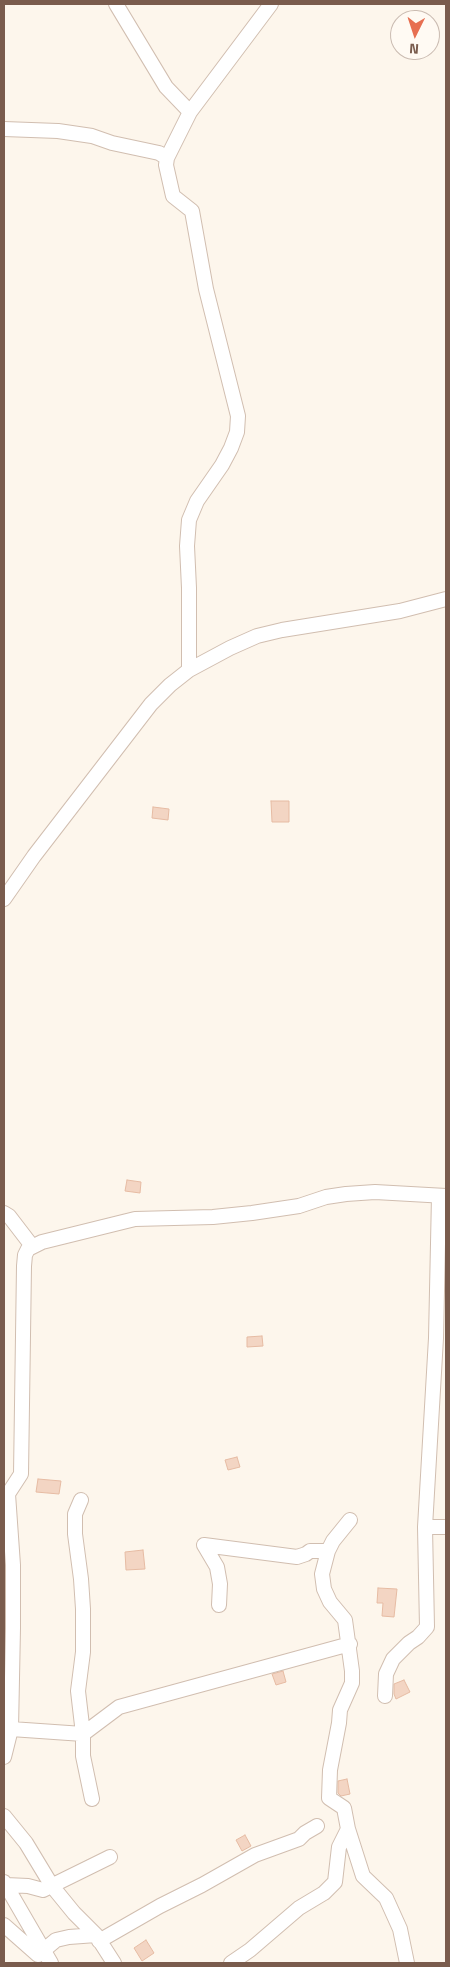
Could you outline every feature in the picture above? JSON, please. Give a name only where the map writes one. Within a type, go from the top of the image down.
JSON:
[{"type":"street","points":[[116,4],[166,88],[190,112]]},
{"type":"street","points":[[189,670],[187,546],[189,520],[197,501],[231,448],[237,432],[238,416],[210,309],[192,211],[173,196],[166,165],[167,158],[190,112],[271,4]]},
{"type":"street","points":[[4,129],[92,136],[112,143],[159,153],[167,158]]},
{"type":"street","points":[[4,899],[34,856],[151,704],[189,670],[230,648],[258,636],[282,630],[400,611],[446,599]]},
{"type":"street","points":[[4,1754],[10,1729],[13,1565],[6,1519],[8,1494],[21,1474],[25,1255],[32,1246],[90,1229],[135,1219],[245,1214],[300,1206],[346,1194],[375,1192],[443,1196],[425,1527],[427,1627],[393,1659],[386,1674],[385,1696]]},
{"type":"street","points":[[4,1213],[9,1216],[32,1246]]},
{"type":"street","points":[[81,1500],[74,1514],[74,1534],[82,1579],[83,1609],[83,1652],[78,1691],[83,1734],[83,1756],[92,1799]]},
{"type":"street","points":[[350,1520],[332,1541],[322,1574],[324,1589],[330,1602],[345,1620],[350,1644],[352,1671],[352,1683],[340,1710],[330,1770],[330,1798],[344,1808],[348,1828],[363,1876],[386,1898],[400,1929],[407,1963]]},
{"type":"street","points":[[425,1527],[446,1527]]},
{"type":"street","points":[[219,1605],[220,1584],[217,1567],[204,1545],[297,1557],[310,1551],[328,1551]]},
{"type":"street","points":[[10,1729],[83,1734],[119,1707],[350,1644]]},
{"type":"street","points":[[4,1816],[26,1843],[52,1886],[74,1914],[98,1938],[114,1963]]},
{"type":"street","points":[[4,1925],[38,1955],[56,1940],[98,1938],[202,1885],[255,1855],[299,1839],[317,1826]]},
{"type":"street","points":[[231,1963],[250,1950],[300,1908],[324,1893],[335,1882],[339,1847],[348,1828]]},
{"type":"street","points":[[5,1884],[28,1886],[43,1890],[110,1857]]},
{"type":"street","points":[[5,1884],[45,1949],[51,1963]]},
{"type":"building","points":[[271,801],[289,801],[289,822],[272,822]]},
{"type":"building","points":[[153,807],[169,809],[168,820],[152,818]]},
{"type":"building","points":[[127,1180],[141,1182],[140,1193],[125,1191]]},
{"type":"building","points":[[262,1336],[263,1346],[247,1347],[247,1337]]},
{"type":"building","points":[[237,1457],[240,1467],[228,1470],[225,1460]]},
{"type":"building","points":[[38,1479],[61,1481],[59,1494],[36,1492]]},
{"type":"building","points":[[143,1550],[145,1569],[126,1570],[125,1552]]},
{"type":"building","points":[[378,1588],[397,1589],[394,1617],[382,1616],[383,1603],[377,1603]]},
{"type":"building","points":[[283,1671],[286,1682],[276,1685],[272,1674]]},
{"type":"building","points":[[404,1680],[410,1692],[396,1699],[394,1684]]},
{"type":"building","points":[[347,1779],[350,1794],[341,1796],[338,1793],[338,1781]]},
{"type":"building","points":[[245,1835],[251,1846],[242,1851],[236,1840]]},
{"type":"building","points":[[146,1940],[154,1953],[142,1961],[134,1948]]}]
